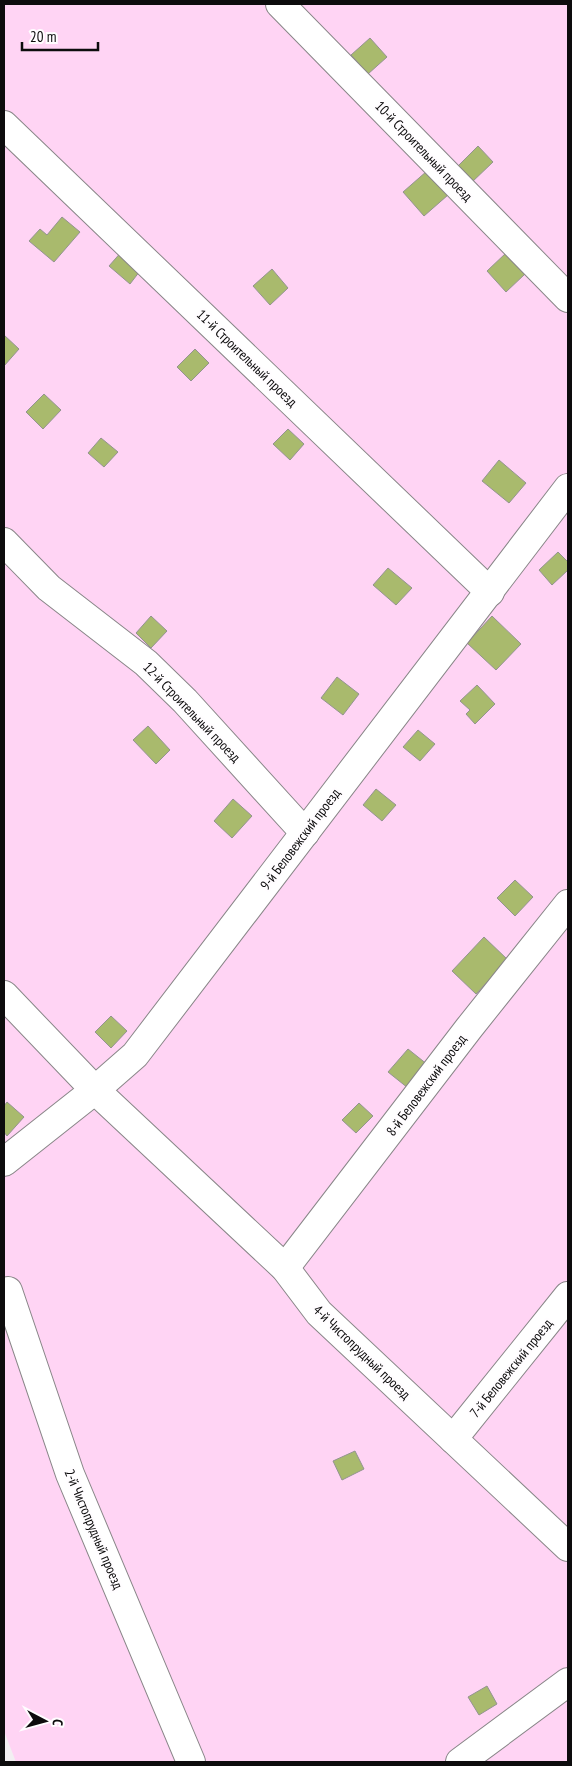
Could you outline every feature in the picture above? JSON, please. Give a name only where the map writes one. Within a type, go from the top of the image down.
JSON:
[{"type":"lane","name":"10-й Строительный проезд","points":[[280,4],[568,298]]},
{"type":"lane","name":"11-й Строительный проезд","points":[[4,124],[490,592]]},
{"type":"lane","name":"9-й Беловежский проезд","points":[[4,1162],[95,1090],[135,1055],[568,488]]},
{"type":"lane","name":"12-й Строительный проезд","points":[[4,542],[49,588],[146,663],[185,701],[305,833]]},
{"type":"lane","name":"8-й Беловежский проезд","points":[[285,1268],[469,1028],[568,904]]},
{"type":"lane","name":"4-й Чистопрудный проезд","points":[[4,994],[95,1090],[285,1268],[319,1313],[568,1547]]},
{"type":"lane","name":"2-й Чистопрудный проезд","points":[[8,1291],[70,1474],[191,1762]]},
{"type":"lane","name":"7-й Беловежский проезд","points":[[453,1440],[568,1296]]},
{"type":"lane","points":[[474,1758],[568,1682]]},
{"type":"shaded area","points":[[4,4],[568,4],[568,1762],[16,1762],[4,1731]]},
{"type":"building","points":[[370,38],[387,57],[368,74],[351,55]]},
{"type":"building","points":[[478,146],[493,162],[471,183],[456,168]]},
{"type":"building","points":[[427,171],[448,195],[424,216],[403,192]]},
{"type":"building","points":[[62,217],[80,232],[54,262],[29,241],[40,229],[47,235]]},
{"type":"building","points":[[123,250],[143,267],[130,284],[109,266]]},
{"type":"building","points":[[506,253],[525,274],[506,292],[487,271]]},
{"type":"building","points":[[272,269],[288,288],[270,305],[253,286]]},
{"type":"building","points":[[4,335],[19,349],[4,366]]},
{"type":"building","points":[[195,349],[209,363],[191,381],[177,367]]},
{"type":"building","points":[[44,394],[61,410],[43,429],[26,412]]},
{"type":"building","points":[[288,429],[304,444],[290,460],[273,444]]},
{"type":"building","points":[[101,438],[118,452],[104,467],[88,453]]},
{"type":"building","points":[[499,460],[526,483],[509,503],[482,481]]},
{"type":"building","points":[[558,552],[568,562],[568,570],[552,585],[539,570]]},
{"type":"building","points":[[388,568],[412,588],[396,605],[373,585]]},
{"type":"building","points":[[151,616],[167,631],[151,648],[136,633]]},
{"type":"building","points":[[492,616],[521,644],[496,670],[467,643]]},
{"type":"building","points":[[337,677],[359,694],[343,715],[321,698]]},
{"type":"building","points":[[477,685],[495,704],[475,724],[466,714],[470,710],[460,701]]},
{"type":"building","points":[[148,726],[170,750],[156,764],[133,740]]},
{"type":"building","points":[[418,730],[435,744],[420,761],[403,747]]},
{"type":"building","points":[[376,789],[396,805],[382,821],[363,805]]},
{"type":"building","points":[[233,799],[252,816],[232,838],[214,821]]},
{"type":"building","points":[[515,880],[533,897],[515,916],[497,898]]},
{"type":"building","points":[[484,937],[508,960],[476,994],[452,971]]},
{"type":"building","points":[[111,1016],[127,1031],[111,1048],[95,1032]]},
{"type":"building","points":[[408,1049],[428,1065],[408,1088],[388,1072]]},
{"type":"building","points":[[7,1102],[24,1117],[7,1136],[4,1132],[4,1106]]},
{"type":"building","points":[[359,1103],[373,1116],[356,1133],[342,1120]]},
{"type":"building","points":[[355,1451],[364,1469],[342,1480],[333,1461]]},
{"type":"building","points":[[487,1686],[497,1704],[479,1715],[468,1697]]}]
